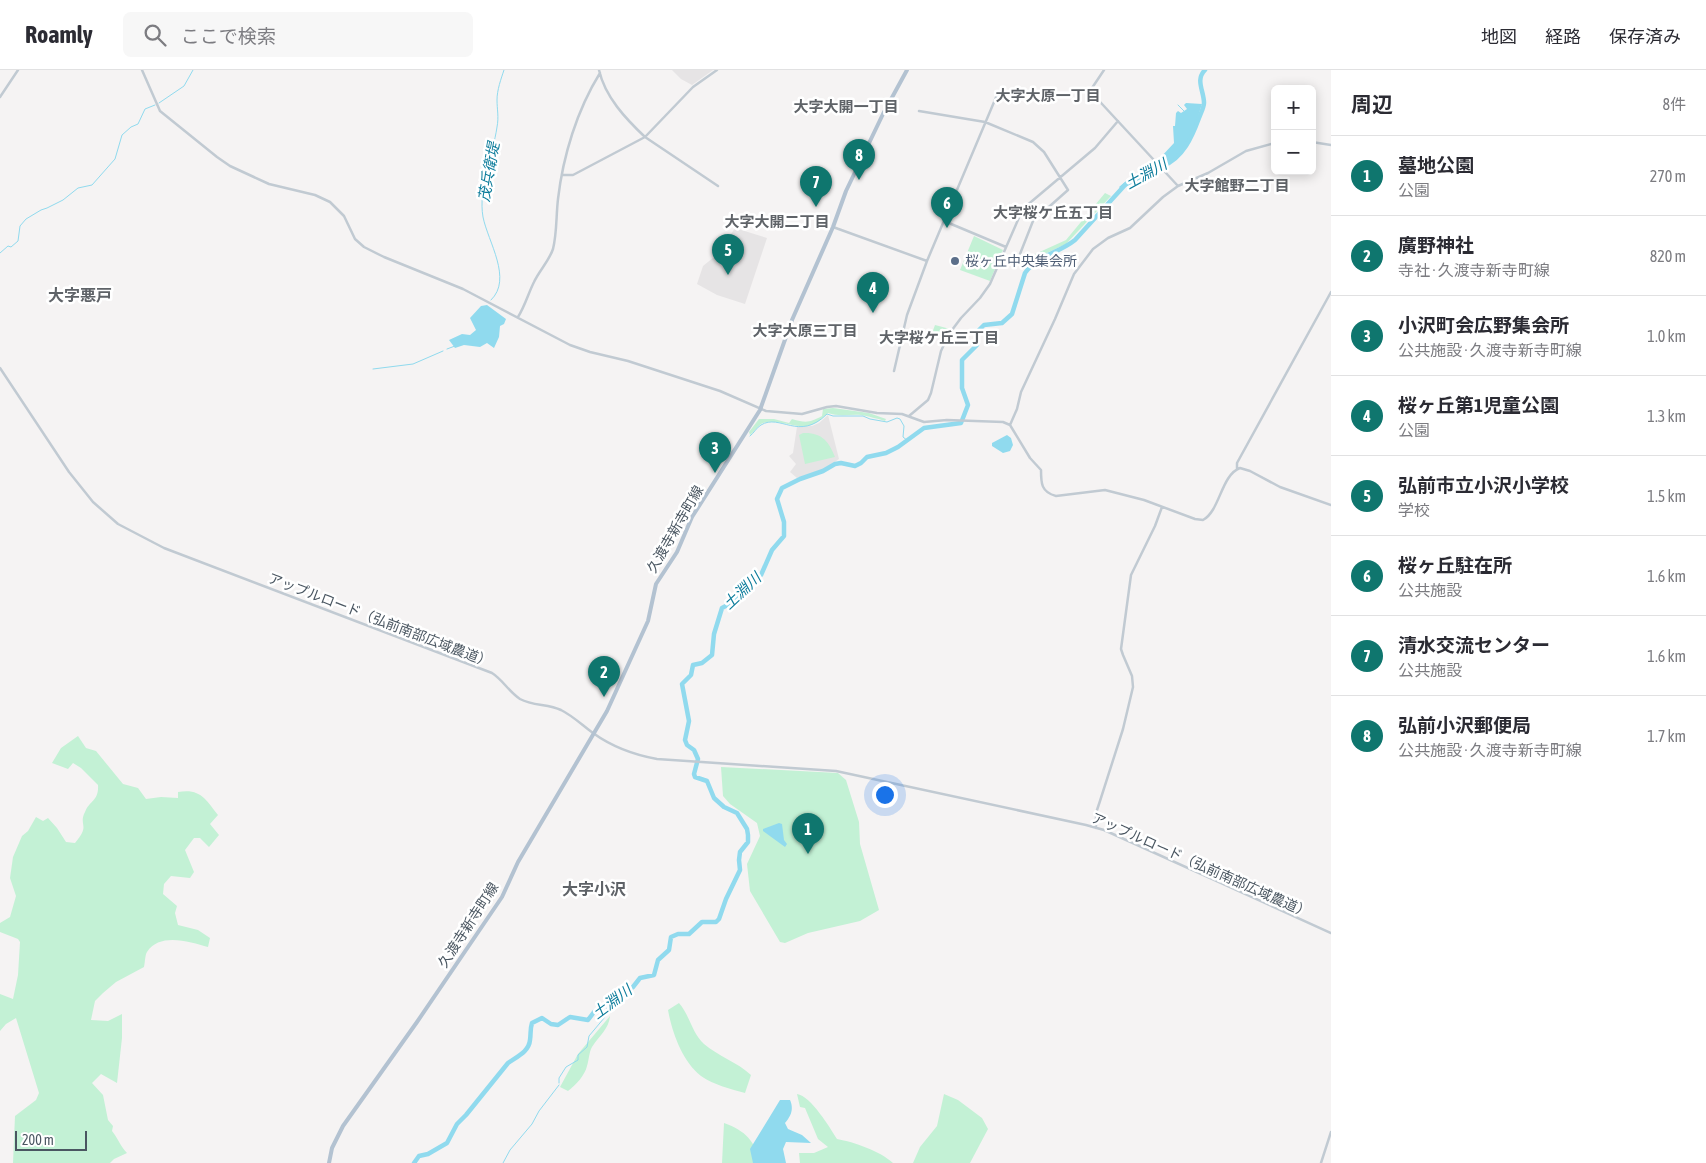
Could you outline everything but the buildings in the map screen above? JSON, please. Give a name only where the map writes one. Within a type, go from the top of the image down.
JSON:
[{"type":"main road","name":"久渡寺新寺町線","points":[[329,1163],[332,1148],[343,1126],[499,901],[508,886],[518,862],[609,708],[648,621],[656,584],[678,552],[692,517],[760,410],[792,320],[833,227],[853,175],[907,70]]},
{"type":"street","points":[[0,97],[18,70]]},
{"type":"street","points":[[142,70],[160,111],[230,166],[269,184],[315,195],[330,202],[344,216],[355,239],[364,248],[463,288],[570,345],[590,352],[622,359],[731,394],[760,410],[802,414],[836,406],[909,416],[924,422],[1003,422],[1010,425],[1030,458],[1041,470],[1042,485],[1050,494],[1067,496],[1105,490],[1132,496],[1198,520],[1205,519],[1232,473],[1237,468],[1237,463],[1331,292]]},
{"type":"street","points":[[562,175],[573,175],[645,137],[693,88],[717,70]]},
{"type":"street","points":[[1104,70],[1090,91],[1178,186]]},
{"type":"street","points":[[518,317],[528,300],[533,283],[551,253],[555,239],[562,175],[573,130],[584,106],[588,91],[600,71]]},
{"type":"street","points":[[600,71],[614,103],[645,137],[718,186]]},
{"type":"street","points":[[894,371],[907,315],[927,261],[997,95]]},
{"type":"street","points":[[919,111],[985,122],[1037,145],[1044,152],[1068,190],[1033,221],[1020,254]]},
{"type":"street","points":[[909,416],[928,400],[941,352],[949,334],[960,318],[980,298],[990,284],[1025,207],[1095,148],[1118,122]]},
{"type":"street","points":[[1316,143],[1331,145]]},
{"type":"street","points":[[1010,425],[1017,409],[1021,392],[1056,319],[1074,274],[1097,245],[1130,228],[1163,197],[1178,186],[1208,173],[1246,151],[1271,144]]},
{"type":"street","points":[[944,221],[1006,247]]},
{"type":"street","points":[[833,227],[927,261]]},
{"type":"street","name":"アップルロード（弘前南部広域農道）","points":[[0,368],[78,484],[102,510],[128,530],[164,548],[492,673],[519,699],[561,710],[575,718],[594,734],[613,744],[648,757],[844,772],[1096,828],[1331,933]]},
{"type":"street","points":[[1237,468],[1246,469],[1280,487],[1331,505]]},
{"type":"street","points":[[1096,828],[1098,807],[1123,729],[1133,687],[1132,676],[1122,656],[1121,649],[1130,578],[1162,507]]},
{"type":"street","points":[[1321,1163],[1331,1132]]},
{"type":"shaded area","points":[[672,70],[713,70],[692,85],[681,79]]},
{"type":"shaded area","points":[[735,228],[767,238],[745,304],[717,295],[697,284],[703,266],[719,253]]},
{"type":"shaded area","points":[[828,415],[839,459],[824,469],[797,478],[790,472],[796,464],[789,456],[793,453],[797,427],[812,426]]},
{"type":"green space","points":[[1105,193],[1111,196],[1066,244],[1038,257],[1033,255],[1066,240]]},
{"type":"green space","points":[[974,236],[1003,250],[990,281],[960,270]]},
{"type":"green space","points":[[935,325],[950,329],[944,339],[931,336]]},
{"type":"green space","points":[[833,408],[869,413],[886,419],[885,421],[861,415],[828,413],[817,422],[808,426],[765,422],[750,435],[749,432],[759,419],[774,419],[789,423],[792,419],[807,422],[822,416],[823,409]]},
{"type":"green space","points":[[803,433],[815,434],[824,439],[835,457],[805,464],[799,435]]},
{"type":"green space","points":[[78,736],[86,748],[96,751],[123,784],[138,788],[146,799],[161,797],[178,798],[178,792],[192,792],[202,796],[218,815],[210,824],[219,835],[209,847],[200,838],[194,838],[185,850],[194,872],[190,878],[171,876],[164,884],[163,894],[177,906],[175,913],[178,925],[198,930],[210,938],[208,947],[176,940],[159,942],[146,953],[144,967],[116,982],[95,1001],[91,1020],[108,1021],[122,1014],[122,1038],[117,1083],[101,1074],[92,1083],[103,1095],[108,1120],[113,1126],[112,1131],[127,1153],[110,1163],[13,1163],[15,1116],[36,1100],[39,1093],[16,1018],[6,1024],[0,1031],[0,994],[13,999],[18,975],[20,942],[18,939],[0,932],[0,923],[10,917],[16,896],[10,878],[13,857],[22,836],[28,831],[36,817],[43,821],[48,818],[66,842],[75,843],[80,837],[83,829],[83,816],[96,797],[98,785],[81,768],[73,763],[68,769],[52,763],[61,748]]},
{"type":"green space","points":[[721,767],[838,773],[846,780],[859,822],[860,844],[879,910],[860,921],[808,933],[785,943],[780,942],[750,891],[747,864],[760,836],[757,823],[730,804],[723,796]]},
{"type":"green space","points":[[679,1003],[704,1044],[751,1075],[745,1093],[711,1082],[694,1070],[688,1062],[675,1037],[668,1010]]},
{"type":"green space","points":[[610,1016],[606,1029],[591,1049],[586,1069],[582,1076],[568,1091],[560,1087],[578,1054]]},
{"type":"green space","points":[[797,1094],[814,1106],[837,1139],[866,1148],[893,1163],[800,1163],[799,1153],[814,1153],[828,1147],[818,1139],[805,1108],[800,1107]]},
{"type":"green space","points":[[944,1094],[958,1100],[982,1118],[988,1129],[970,1163],[913,1163],[920,1147],[937,1126]]},
{"type":"green space","points":[[724,1123],[744,1133],[752,1143],[760,1163],[722,1163]]},
{"type":"water","points":[[1186,103],[1202,104],[1191,138],[1182,150],[1164,168],[1121,189],[1119,187],[1126,181],[1147,172],[1163,160],[1160,158],[1174,143],[1173,126],[1175,126],[1176,113],[1178,111],[1181,113],[1187,109],[1184,105]]},
{"type":"water","points":[[487,305],[506,319],[504,324],[500,326],[499,337],[494,348],[487,343],[480,347],[464,345],[455,348],[449,340],[462,334],[470,335],[476,330],[470,318],[481,306]]},
{"type":"water","points":[[1007,435],[1011,438],[1013,445],[1010,451],[1003,453],[992,446],[992,443]]},
{"type":"water","points":[[779,823],[782,824],[784,840],[787,844],[785,847],[763,831],[763,829]]},
{"type":"water","points":[[780,1100],[790,1100],[792,1106],[789,1118],[785,1123],[788,1129],[802,1135],[811,1143],[786,1142],[783,1149],[786,1163],[753,1163],[750,1149]]},
{"type":"waterway","points":[[159,103],[184,86],[193,70]]},
{"type":"waterway","name":"茂兵衛堤","points":[[491,300],[500,282],[499,271],[483,217],[482,206],[497,127],[497,96],[504,70]]},
{"type":"waterway","name":"土淵川","points":[[1163,166],[1176,158],[1186,146],[1193,132],[1204,105],[1200,82],[1205,70]]},
{"type":"waterway","points":[[0,253],[18,241],[20,226],[26,219],[63,200],[78,188],[92,185],[115,159],[122,135],[138,124],[145,109],[155,105]]},
{"type":"waterway","points":[[1178,105],[1185,112]]},
{"type":"waterway","name":"土淵川","points":[[414,1163],[419,1156],[428,1154],[447,1143],[457,1124],[508,1063],[525,1051],[529,1044],[532,1023],[542,1018],[551,1024],[558,1025],[570,1017],[588,1020],[594,1012],[633,987],[640,978],[654,975],[658,960],[669,950],[671,937],[678,934],[689,934],[702,922],[716,922],[719,919],[740,870],[740,852],[748,842],[748,835],[747,829],[737,813],[724,807],[714,798],[707,781],[695,777],[698,759],[694,750],[687,745],[685,740],[689,721],[682,684],[691,675],[693,665],[702,663],[712,655],[714,634],[722,608],[735,601],[744,584],[761,575],[772,550],[784,536],[784,522],[777,499],[782,488],[835,464],[841,463],[855,466],[867,457],[886,453],[898,447],[924,428],[961,423],[968,405],[962,388],[962,360],[977,345],[977,332],[984,325],[1002,323],[1012,314],[1025,273],[1030,267],[1042,258],[1075,240],[1125,185]]},
{"type":"waterway","name":"茂兵衛堤","points":[[447,349],[455,346]]},
{"type":"waterway","name":"茂兵衛堤","points":[[373,369],[413,364],[443,351]]},
{"type":"waterway","points":[[750,436],[760,426],[768,422],[799,427],[808,426],[827,414],[833,416],[863,416],[887,422],[897,418],[900,419],[904,426],[903,437],[908,441]]},
{"type":"waterway","points":[[559,1083],[559,1078],[566,1067],[578,1060],[578,1055],[587,1047],[589,1036],[610,1011],[606,1008]]},
{"type":"waterway","points":[[503,1163],[510,1150],[532,1124],[539,1111],[559,1085]]},
{"type":"place","name":"弘前小沢郵便局","points":[[859,180]]},
{"type":"place","name":"清水交流センター","points":[[816,207]]},
{"type":"place","name":"桜ヶ丘駐在所","points":[[947,228]]},
{"type":"place","name":"桜ヶ丘中央集会所","points":[[955,261]]},
{"type":"place","name":"弘前市立小沢小学校","points":[[728,275]]},
{"type":"place","name":"桜ヶ丘第1児童公園","points":[[873,313]]},
{"type":"place","name":"小沢町会広野集会所","points":[[715,473]]},
{"type":"place","name":"廣野神社","points":[[604,697]]},
{"type":"place","name":"墓地公園","points":[[808,854]]},
{"type":"district","name":"大字大原一丁目","points":[[1048,96]]},
{"type":"district","name":"大字大開一丁目","points":[[846,107]]},
{"type":"district","name":"大字館野二丁目","points":[[1237,186]]},
{"type":"district","name":"大字桜ケ丘五丁目","points":[[1053,213]]},
{"type":"district","name":"大字大開二丁目","points":[[777,222]]},
{"type":"district","name":"大字悪戸","points":[[80,295]]},
{"type":"district","name":"大字大原三丁目","points":[[805,331]]},
{"type":"district","name":"大字桜ケ丘三丁目","points":[[939,338]]},
{"type":"district","name":"大字小沢","points":[[594,889]]}]
